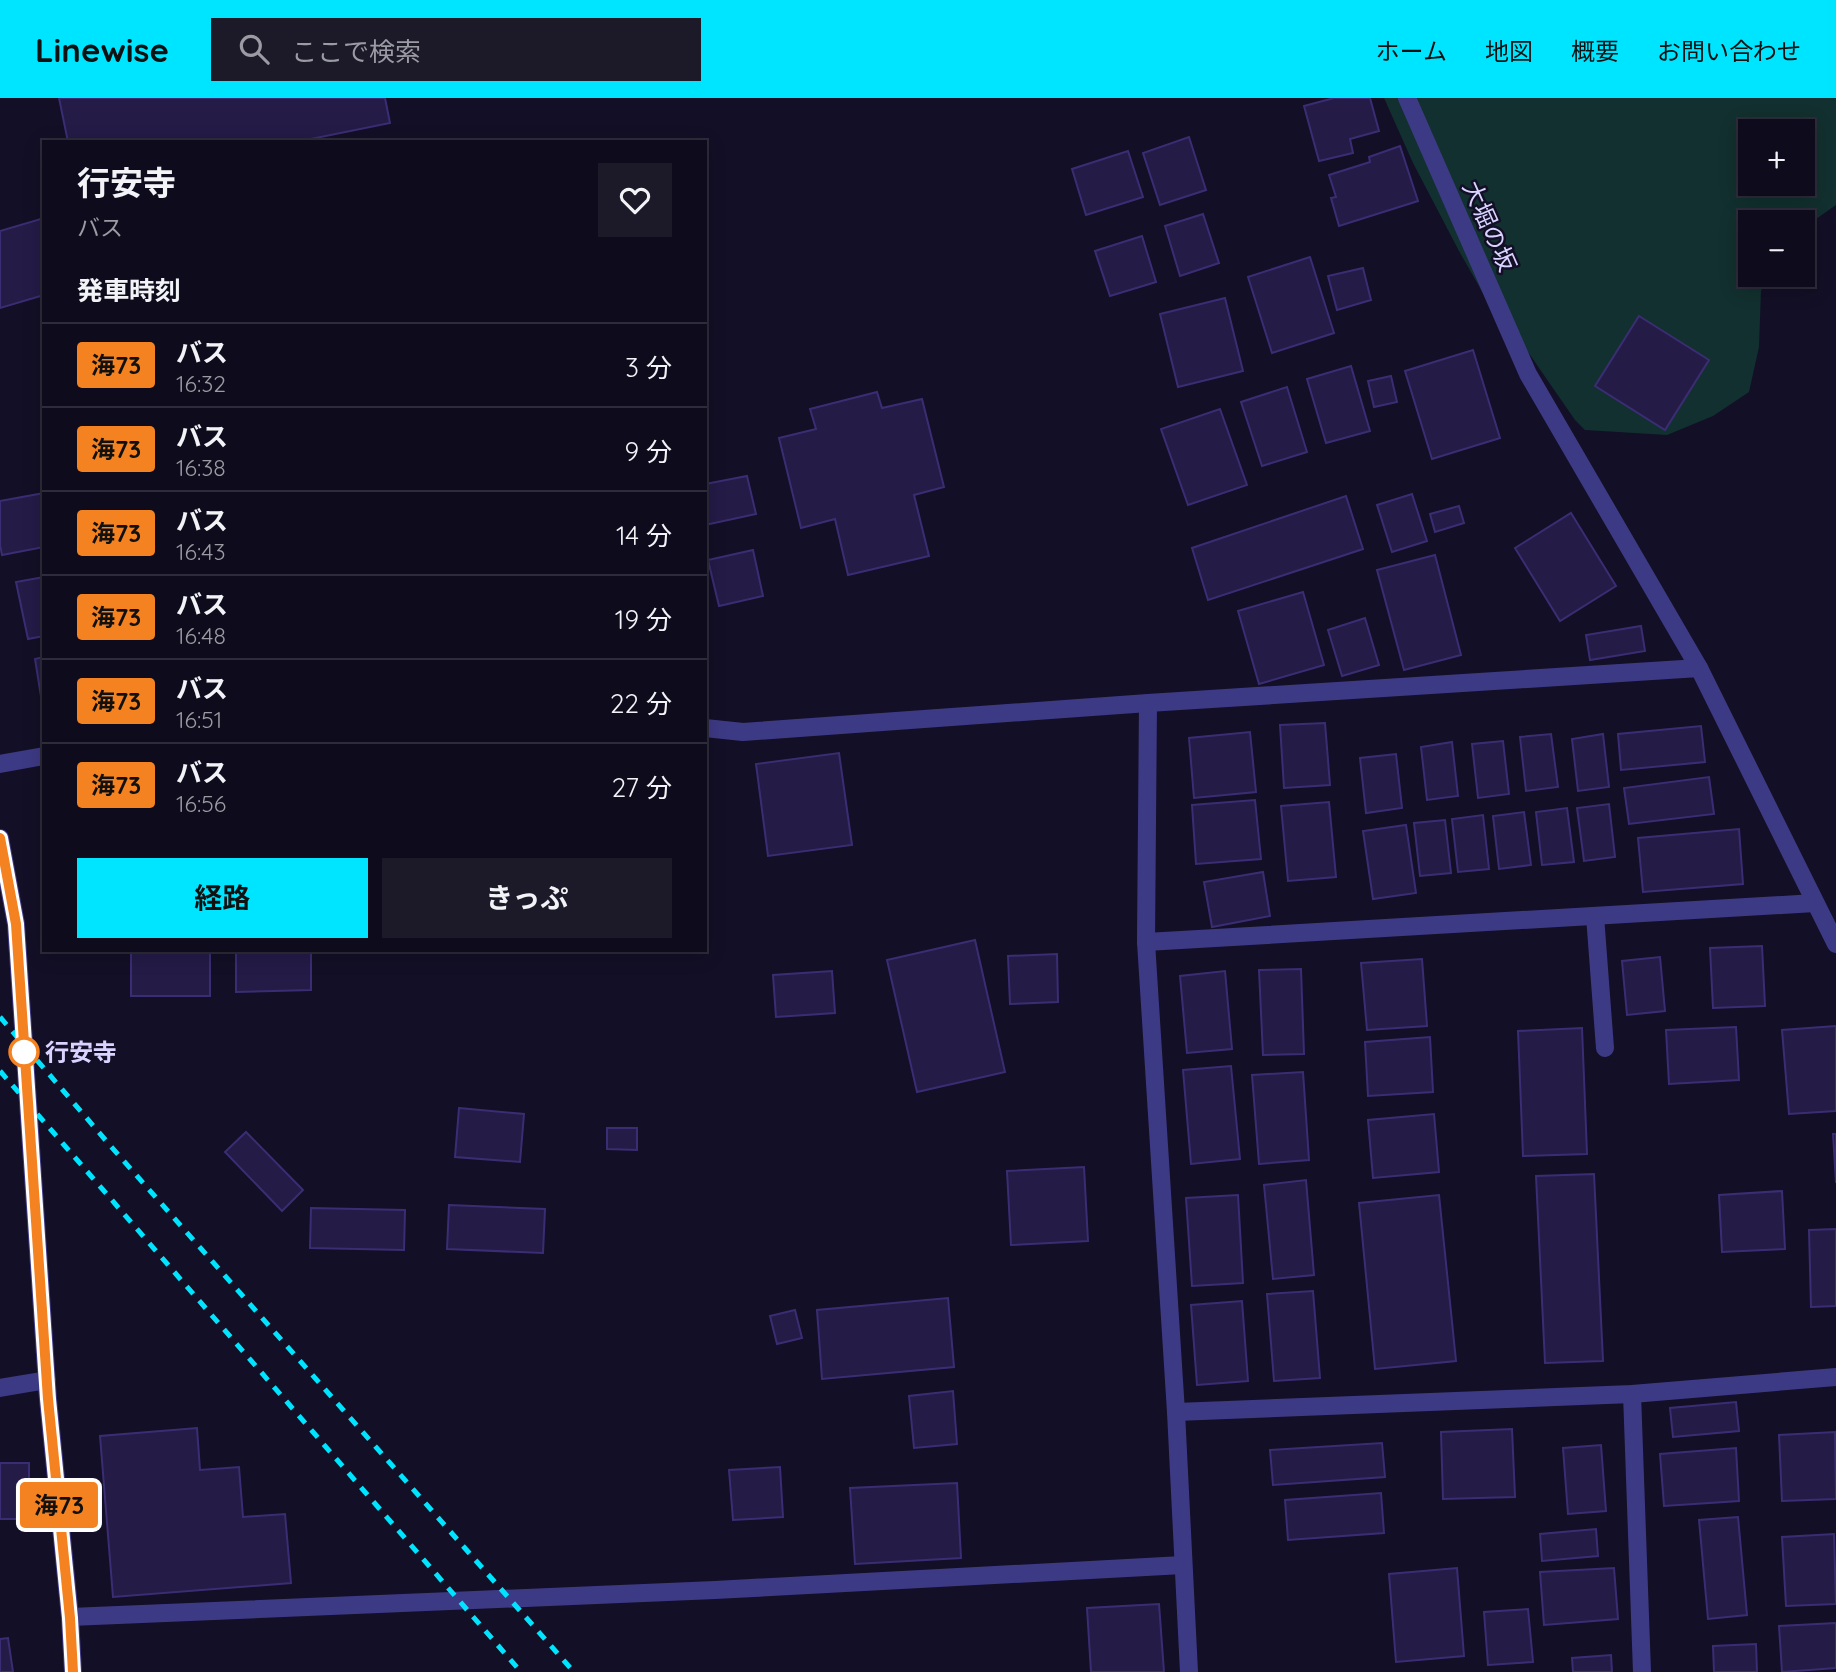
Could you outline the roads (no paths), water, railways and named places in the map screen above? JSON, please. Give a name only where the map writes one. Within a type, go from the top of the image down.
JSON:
[{"type":"street","name":"大堀の坂","points":[[1407,98],[1528,374],[1699,668],[1836,944]]},
{"type":"street","points":[[707,727],[743,732],[1699,668]]},
{"type":"street","points":[[1148,703],[1146,942],[1177,1412],[1189,1672]]},
{"type":"street","points":[[0,764],[42,756]]},
{"type":"street","points":[[0,838],[16,924],[47,1380],[73,1672]]},
{"type":"street","points":[[1146,942],[1815,903]]},
{"type":"street","points":[[1595,916],[1605,1048]]},
{"type":"street","points":[[1177,1412],[1632,1394],[1836,1377]]},
{"type":"street","points":[[0,1388],[47,1380]]},
{"type":"street","points":[[1632,1394],[1642,1672]]},
{"type":"street","points":[[70,1618],[715,1590],[1183,1565]]},
{"type":"railway","points":[[0,1017],[574,1672]]},
{"type":"railway","points":[[0,1071],[521,1672]]},
{"type":"place","name":"行安寺","points":[[24,1052]]}]
